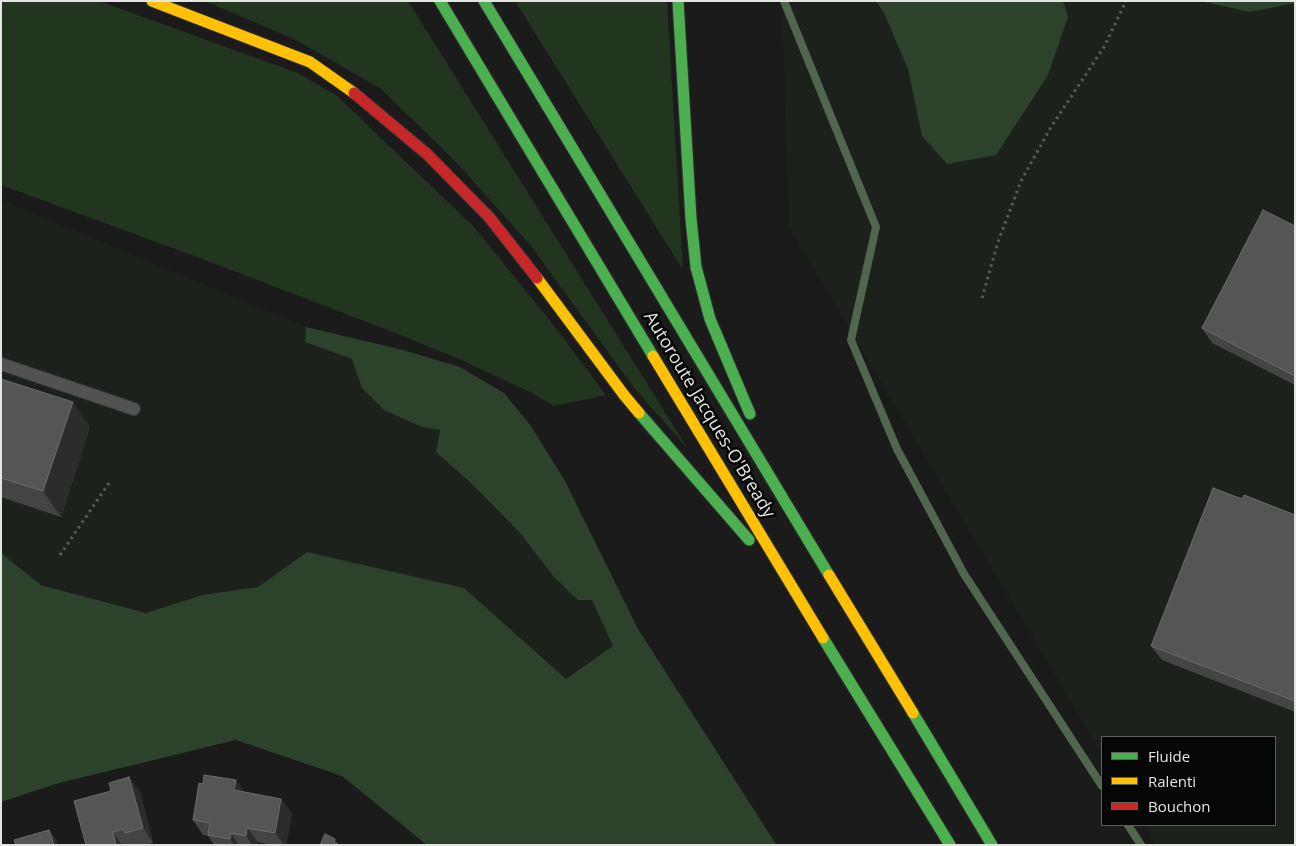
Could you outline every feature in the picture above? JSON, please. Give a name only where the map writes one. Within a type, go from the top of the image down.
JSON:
[{"type":"highway","points":[[152,1],[310,62],[369,105],[426,154],[483,211],[509,241],[624,395],[799,598]]},
{"type":"highway","name":"Autoroute Jacques-O'Bready","points":[[440,1],[950,845]]},
{"type":"highway","name":"Autoroute Jacques-O'Bready","points":[[484,1],[992,845]]},
{"type":"highway","points":[[678,1],[691,219],[696,267],[710,319],[754,425]]},
{"type":"highway","points":[[762,442],[792,512]]},
{"type":"lane","points":[[1,364],[134,409]]},
{"type":"path","points":[[982,298],[998,242],[1021,181],[1051,127],[1104,46],[1126,1]]},
{"type":"path","points":[[60,555],[109,483]]},
{"type":"shaded area","points":[[782,1],[1295,1],[1295,845],[1156,845],[1146,826],[1276,826],[1276,736],[1101,736],[1101,752],[789,227]]},
{"type":"shaded area","points":[[1,200],[306,327],[305,342],[352,359],[362,388],[422,427],[440,430],[436,452],[471,483],[520,533],[554,577],[592,600],[613,646],[566,679],[464,588],[307,552],[259,587],[202,595],[146,613],[41,584],[1,553]]},
{"type":"green space","points":[[1,1],[99,1],[298,73],[336,95],[474,227],[552,323],[606,395],[554,406],[532,393],[461,360],[398,334],[1,185]]},
{"type":"green space","points":[[205,1],[408,1],[688,449],[635,389],[531,246],[457,163],[380,88],[294,39]]},
{"type":"green space","points":[[515,1],[667,1],[683,270]]},
{"type":"green space","points":[[876,1],[1063,1],[1068,17],[1048,75],[996,155],[947,164],[922,136],[908,69],[884,13]]},
{"type":"green space","points":[[1200,1],[1295,1],[1295,3],[1250,12]]},
{"type":"green space","points":[[306,327],[403,350],[460,367],[504,393],[531,426],[565,481],[638,629],[776,844],[427,845],[342,776],[236,740],[59,783],[1,802],[1,553],[41,585],[146,613],[202,595],[258,587],[307,552],[464,588],[566,679],[613,646],[592,600],[578,600],[554,577],[520,533],[471,483],[436,452],[440,430],[422,427],[384,410],[362,388],[352,359],[305,342]]},
{"type":"building","points":[[1263,210],[1295,226],[1295,376],[1202,328]]},
{"type":"building","points":[[1,379],[73,402],[43,491],[1,478]]},
{"type":"building","points":[[1213,488],[1242,499],[1244,495],[1295,515],[1295,701],[1151,646]]},
{"type":"building","points":[[204,775],[236,780],[234,790],[281,799],[275,833],[247,828],[246,836],[231,833],[230,839],[208,835],[210,823],[193,820],[199,783],[203,784]]},
{"type":"building","points":[[129,777],[143,828],[125,833],[124,829],[113,832],[116,845],[86,845],[74,801],[111,791],[109,783]]},
{"type":"building","points":[[49,830],[54,845],[16,845],[14,840]]},
{"type":"building","points":[[325,834],[335,839],[334,842],[339,845],[320,845]]},
{"type":"waterway","points":[[784,1],[876,227],[851,340],[897,449],[964,574],[1101,784]]},
{"type":"waterway","points":[[1129,826],[1141,845]]},
{"type":"traffic: fast","points":[[440,1],[653,356]]},
{"type":"traffic: fast","points":[[484,1],[829,575]]},
{"type":"traffic: fast","points":[[678,1],[691,219],[696,267],[710,319],[750,414]]},
{"type":"traffic: fast","points":[[639,413],[749,540]]},
{"type":"traffic: fast","points":[[823,638],[950,845]]},
{"type":"traffic: fast","points":[[913,713],[992,845]]},
{"type":"traffic: slow","points":[[152,1],[310,62],[354,93]]},
{"type":"traffic: slow","points":[[537,278],[639,413]]},
{"type":"traffic: slow","points":[[653,356],[823,638]]},
{"type":"traffic: slow","points":[[829,575],[913,713]]},
{"type":"traffic: jam","points":[[354,93],[427,154],[489,217],[537,278]]}]
